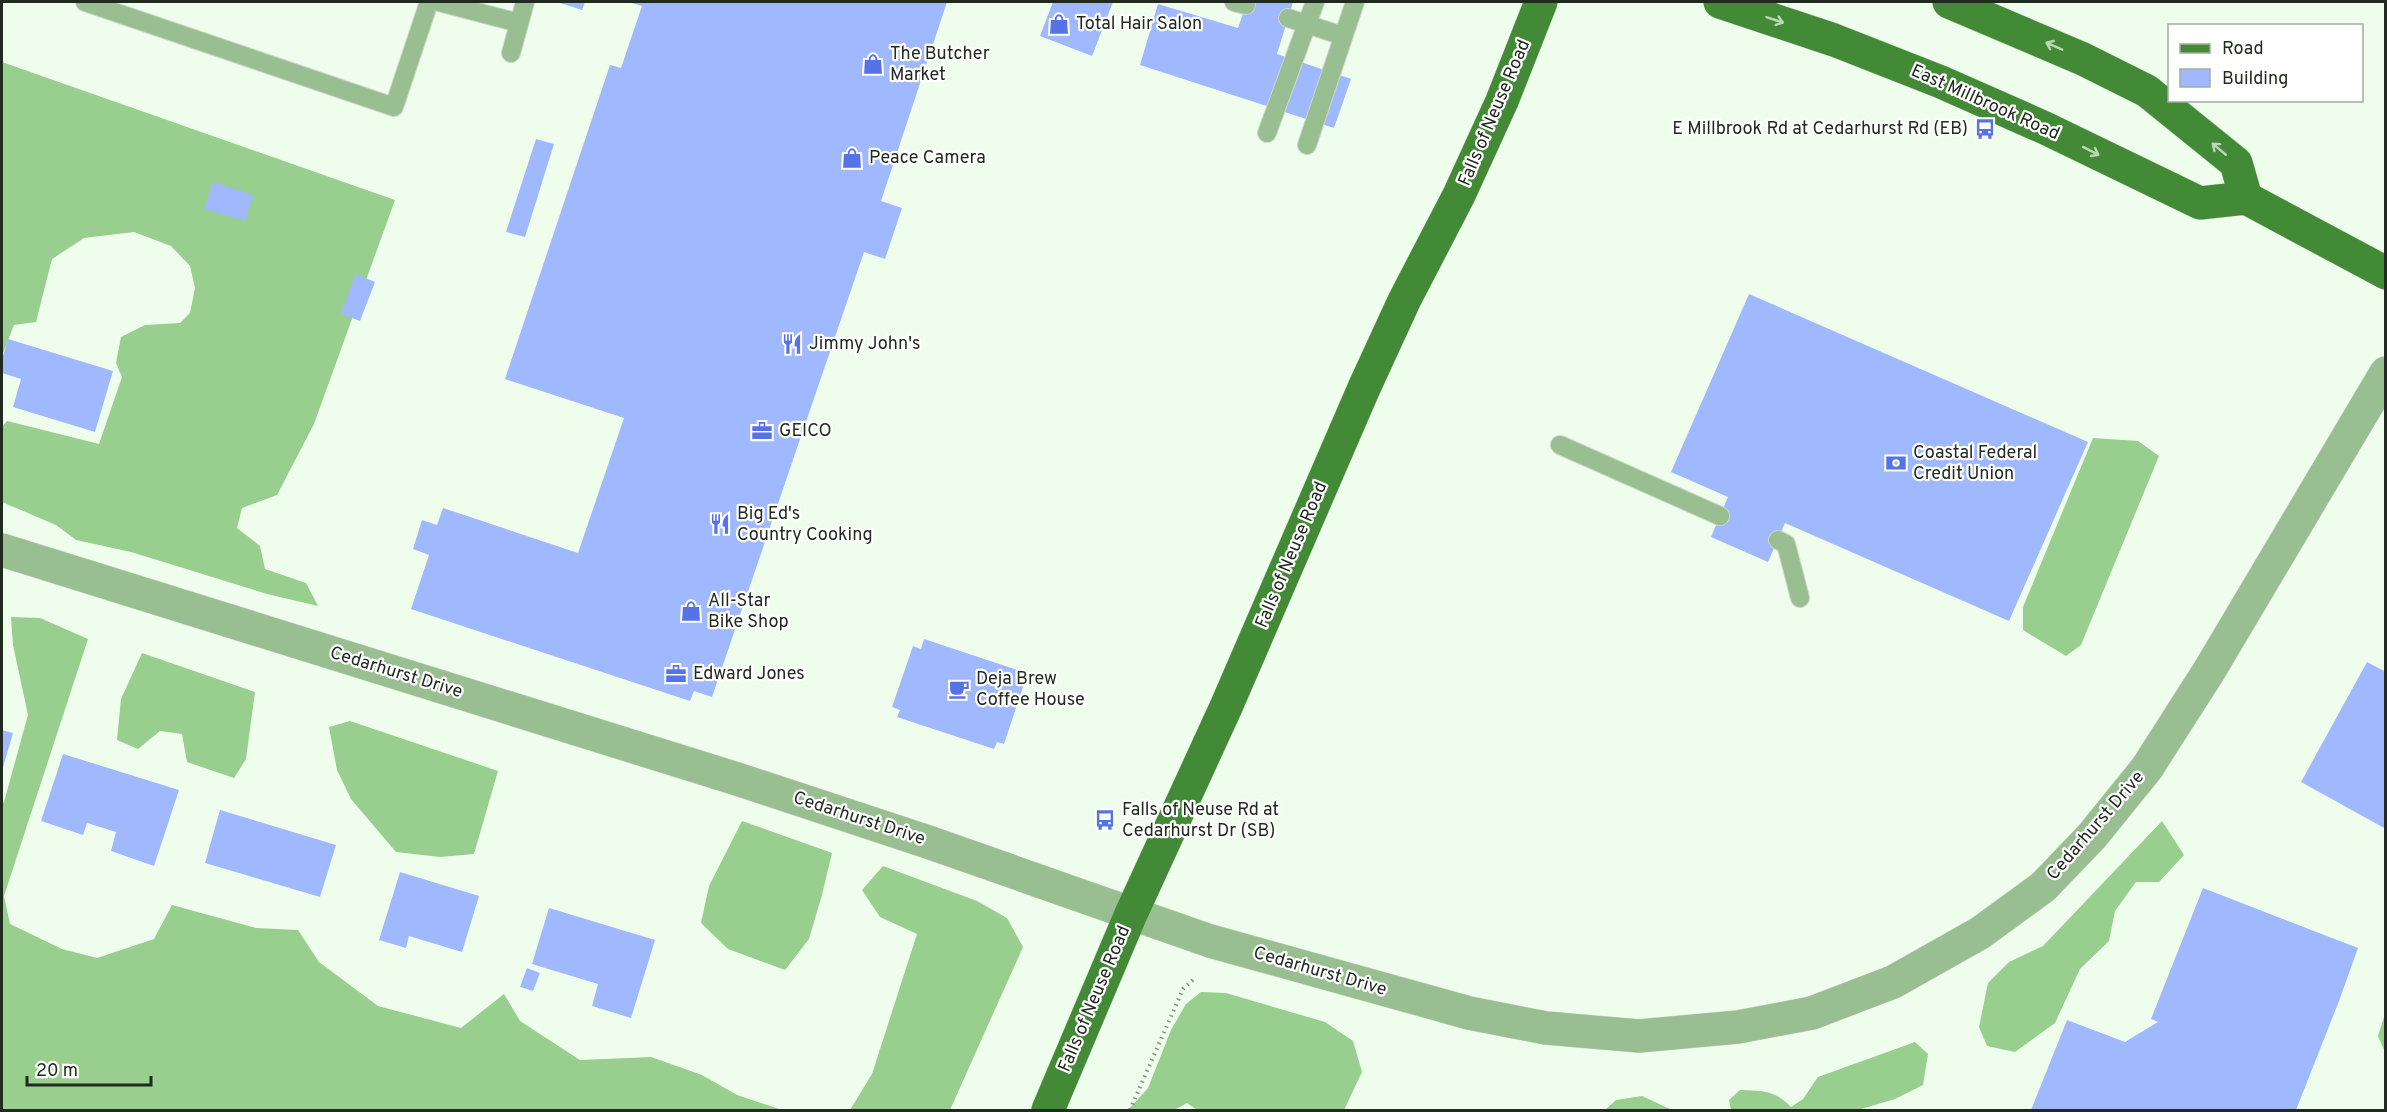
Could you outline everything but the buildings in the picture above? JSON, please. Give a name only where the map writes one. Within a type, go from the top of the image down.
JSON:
[{"type":"main road","name":"Falls of Neuse Road","points":[[1048,1110],[1131,914],[1226,707],[1372,371],[1404,301],[1460,195],[1502,101],[1541,2]]},
{"type":"main road","name":"East Millbrook Road","points":[[1720,2],[1834,40],[1941,82],[2045,128],[2200,203],[2246,198]]},
{"type":"main road","points":[[1949,2],[2084,59],[2147,91],[2236,163],[2246,198],[2385,273]]},
{"type":"street","name":"Cedarhurst Drive","points":[[2,550],[737,779],[928,842],[1210,941],[1469,1013],[1546,1028],[1639,1035],[1738,1026],[1812,1013],[1893,982],[1980,933],[2043,887],[2092,836],[2147,768],[2209,671],[2385,373]]},
{"type":"lane","points":[[85,2],[394,107],[429,2]]},
{"type":"lane","points":[[439,2],[519,23]]},
{"type":"lane","points":[[511,53],[525,2]]},
{"type":"lane","points":[[1267,133],[1315,2]]},
{"type":"lane","points":[[1307,145],[1355,2]]},
{"type":"lane","points":[[1288,18],[1343,36]]},
{"type":"lane","points":[[1560,445],[1720,516]]},
{"type":"lane","points":[[1778,540],[1786,544],[1800,598]]},
{"type":"path","points":[[1130,1110],[1184,989],[1201,972]]},
{"type":"green space","points":[[2,62],[395,200],[314,424],[277,495],[242,508],[237,528],[260,546],[265,569],[306,583],[318,606],[267,594],[131,552],[76,540],[56,525],[2,502],[2,427],[7,421],[99,444],[122,377],[116,363],[121,337],[145,325],[180,323],[190,313],[195,288],[190,266],[171,246],[134,232],[84,238],[52,259],[36,322],[14,325],[2,356]]},
{"type":"green space","points":[[2093,438],[2138,441],[2159,456],[2081,645],[2066,656],[2023,630],[2023,607]]},
{"type":"green space","points":[[11,617],[40,618],[88,639],[4,896],[10,924],[62,949],[97,958],[154,939],[172,905],[256,928],[298,930],[319,962],[378,1006],[461,1028],[504,994],[520,1021],[580,1060],[651,1057],[702,1075],[737,1095],[782,1110],[2,1110],[2,803],[28,715],[13,645]]},
{"type":"green space","points":[[142,653],[255,692],[246,759],[234,778],[187,762],[182,734],[160,731],[138,749],[117,740],[121,699]]},
{"type":"green space","points":[[350,721],[498,771],[474,854],[440,857],[396,852],[351,799],[337,770],[329,727]]},
{"type":"green space","points":[[742,821],[832,853],[809,939],[785,970],[728,949],[701,923],[709,886]]},
{"type":"green space","points":[[2162,821],[2184,855],[2159,882],[2136,882],[2115,911],[2109,941],[2080,969],[2055,1023],[2015,1052],[1987,1046],[1979,1027],[1988,983],[2009,962],[2043,946]]},
{"type":"green space","points":[[883,866],[977,901],[1007,918],[1023,947],[950,1110],[850,1110],[872,1074],[917,934],[880,917],[862,890]]},
{"type":"green space","points":[[1201,992],[1226,993],[1325,1022],[1353,1041],[1362,1072],[1344,1110],[1197,1110],[1187,1103],[1174,1110],[1128,1110],[1148,1088],[1171,1030],[1186,1004]]},
{"type":"green space","points":[[2385,1014],[2385,1052],[2378,1036]]},
{"type":"green space","points":[[1915,1042],[1928,1054],[1923,1085],[1895,1099],[1858,1110],[1731,1110],[1729,1100],[1740,1090],[1774,1094],[1791,1107],[1803,1099],[1818,1077]]},
{"type":"green space","points":[[1642,1096],[1672,1110],[1605,1110],[1616,1100]]},
{"type":"place","name":"Total Hair Salon","points":[[1059,24]]},
{"type":"place","name":"The Butcher Market","points":[[873,64]]},
{"type":"place","name":"E Millbrook Rd at Cedarhurst Rd (EB)","points":[[1985,129]]},
{"type":"place","name":"Peace Camera","points":[[852,158]]},
{"type":"place","name":"Jimmy John's","points":[[792,344]]},
{"type":"place","name":"GEICO","points":[[762,431]]},
{"type":"place","name":"Coastal Federal Credit Union","points":[[1896,463]]},
{"type":"place","name":"Big Ed's Country Cooking","points":[[720,524]]},
{"type":"place","name":"All-Star Bike Shop","points":[[691,611]]},
{"type":"place","name":"Edward Jones","points":[[676,674]]},
{"type":"place","name":"Deja Brew Coffee House","points":[[959,689]]},
{"type":"place","name":"Falls of Neuse Rd at Cedarhurst Dr (SB)","points":[[1105,820]]}]
